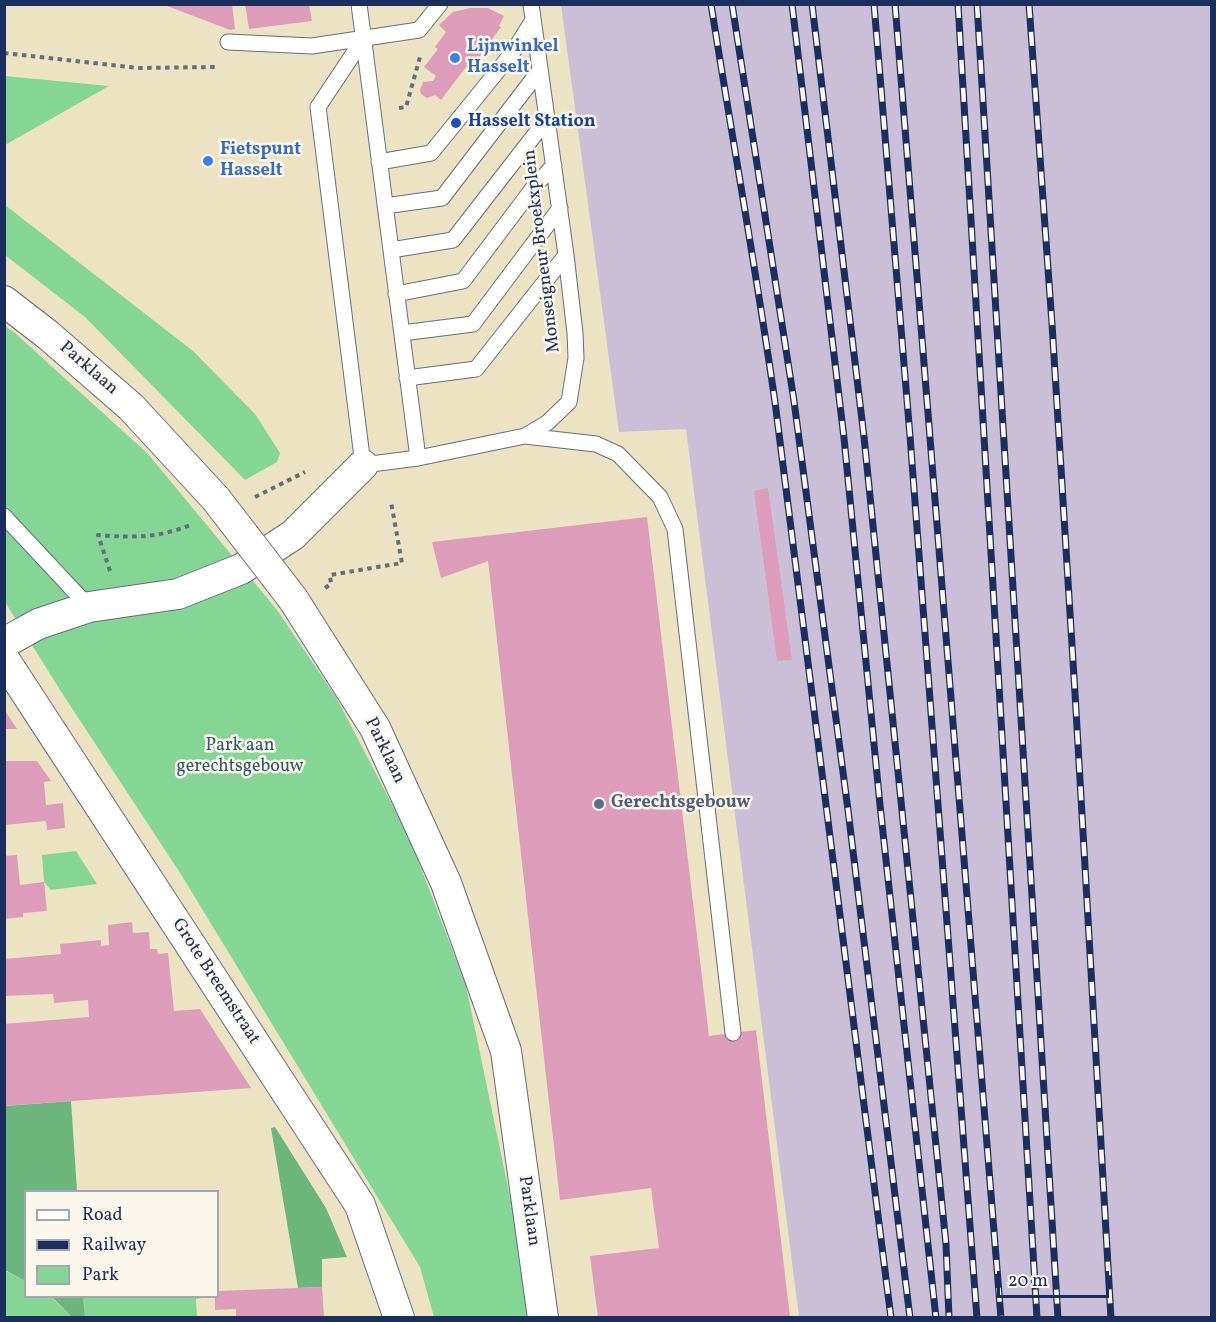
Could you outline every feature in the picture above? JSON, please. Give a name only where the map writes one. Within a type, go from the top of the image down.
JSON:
[{"type":"street","name":"Parklaan","points":[[4,302],[48,335],[131,407],[216,499],[293,599],[375,728],[446,883],[506,1051],[543,1317]]},
{"type":"street","points":[[4,644],[39,624],[89,607],[178,594],[240,569],[293,535],[363,465]]},
{"type":"street","name":"Grote Breemstraat","points":[[4,659],[360,1205],[399,1317]]},
{"type":"lane","points":[[359,4],[418,458]]},
{"type":"lane","points":[[228,42],[312,46],[419,30],[440,4]]},
{"type":"lane","name":"Monseigneur Broekxplein","points":[[525,436],[547,423],[568,402],[576,358],[566,255],[531,4]]},
{"type":"lane","points":[[380,162],[431,153],[513,52],[533,20]]},
{"type":"lane","points":[[363,38],[318,107],[363,465],[418,458],[525,436],[596,444],[618,454],[660,497],[675,529],[733,1034]]},
{"type":"lane","points":[[385,206],[442,198],[540,70]]},
{"type":"lane","points":[[391,250],[453,240],[547,118]]},
{"type":"lane","points":[[396,294],[463,281],[533,188],[554,165]]},
{"type":"lane","points":[[402,333],[473,324],[560,208]]},
{"type":"lane","points":[[407,378],[476,369],[566,255]]},
{"type":"lane","points":[[4,516],[89,607]]},
{"type":"path","points":[[4,53],[138,68],[218,67]]},
{"type":"path","points":[[330,575],[402,563],[392,502]]},
{"type":"shaded area","points":[[561,5],[1211,5],[1211,1317],[799,1317],[686,429],[619,432]]},
{"type":"green space","points":[[5,76],[109,86],[5,145]]},
{"type":"green space","points":[[5,205],[193,351],[255,414],[280,453],[277,462],[245,480],[85,317],[5,255]]},
{"type":"green space","name":"Park aan gerechtsgebouw","points":[[5,326],[148,454],[277,610],[336,697],[410,839],[466,986],[525,1269],[531,1317],[434,1317],[420,1267],[182,876],[5,602]]},
{"type":"green space","points":[[76,851],[97,884],[51,890],[44,882],[42,855]]},
{"type":"green space","points":[[71,1101],[77,1190],[24,1190],[24,1280],[5,1270],[5,1106]]},
{"type":"green space","points":[[275,1127],[326,1208],[347,1257],[322,1259],[322,1287],[298,1288],[271,1128]]},
{"type":"green space","points":[[4,1270],[24,1280],[24,1298],[52,1298],[72,1317],[5,1317]]},
{"type":"green space","points":[[53,1298],[83,1298],[85,1317],[72,1317]]},
{"type":"green space","points":[[83,1298],[202,1298],[196,1299],[197,1317],[85,1318]]},
{"type":"building","points":[[162,4],[232,4],[235,29],[230,30]]},
{"type":"building","points":[[245,4],[309,4],[312,21],[249,29]]},
{"type":"building","name":"Lijnwinkel Hasselt","points":[[470,8],[488,8],[504,16],[499,26],[501,27],[470,70],[466,67],[441,100],[435,95],[427,98],[421,94],[420,90],[423,82],[433,81],[436,76],[424,67],[438,49],[435,47],[446,32],[439,25],[453,12]]},
{"type":"building","points":[[768,488],[792,660],[777,661],[754,491]]},
{"type":"building","name":"Gerechtsgebouw","points":[[647,517],[709,1036],[756,1030],[790,1317],[598,1317],[590,1256],[659,1248],[651,1188],[560,1200],[488,561],[441,578],[432,542]]},
{"type":"building","points":[[4,709],[17,729],[4,729]]},
{"type":"building","points":[[4,761],[37,761],[51,781],[44,782],[46,805],[63,803],[65,828],[47,830],[46,821],[4,825]]},
{"type":"building","points":[[17,855],[20,885],[44,882],[47,911],[23,913],[23,917],[4,919],[4,856]]},
{"type":"building","points":[[132,922],[133,933],[149,932],[150,949],[157,949],[158,954],[168,953],[174,1011],[200,1009],[251,1088],[4,1106],[4,1024],[89,1017],[88,1000],[54,1003],[53,994],[4,996],[4,959],[61,954],[60,944],[101,940],[101,946],[109,945],[108,925]]},
{"type":"building","points":[[322,1287],[324,1317],[236,1317],[236,1309],[215,1310],[215,1298],[219,1298],[219,1291]]},
{"type":"railway","points":[[711,4],[775,402],[891,1318]]},
{"type":"railway","points":[[732,4],[794,401],[848,810],[910,1318]]},
{"type":"railway","points":[[792,4],[844,438],[880,805],[936,1318]]},
{"type":"railway","points":[[812,4],[864,437],[946,1244],[949,1318]]},
{"type":"railway","points":[[874,4],[910,436],[977,1318]]},
{"type":"railway","points":[[895,4],[1001,1318]]},
{"type":"railway","points":[[958,4],[1037,1318]]},
{"type":"railway","points":[[977,4],[1058,1318]]},
{"type":"railway","points":[[1029,4],[1052,324],[1111,1318]]},
{"type":"place","name":"Lijnwinkel Hasselt","points":[[455,58]]},
{"type":"place","name":"Hasselt Station","points":[[456,123]]},
{"type":"place","name":"Fietspunt Hasselt","points":[[208,161]]},
{"type":"place","name":"Gerechtsgebouw","points":[[599,804]]}]
